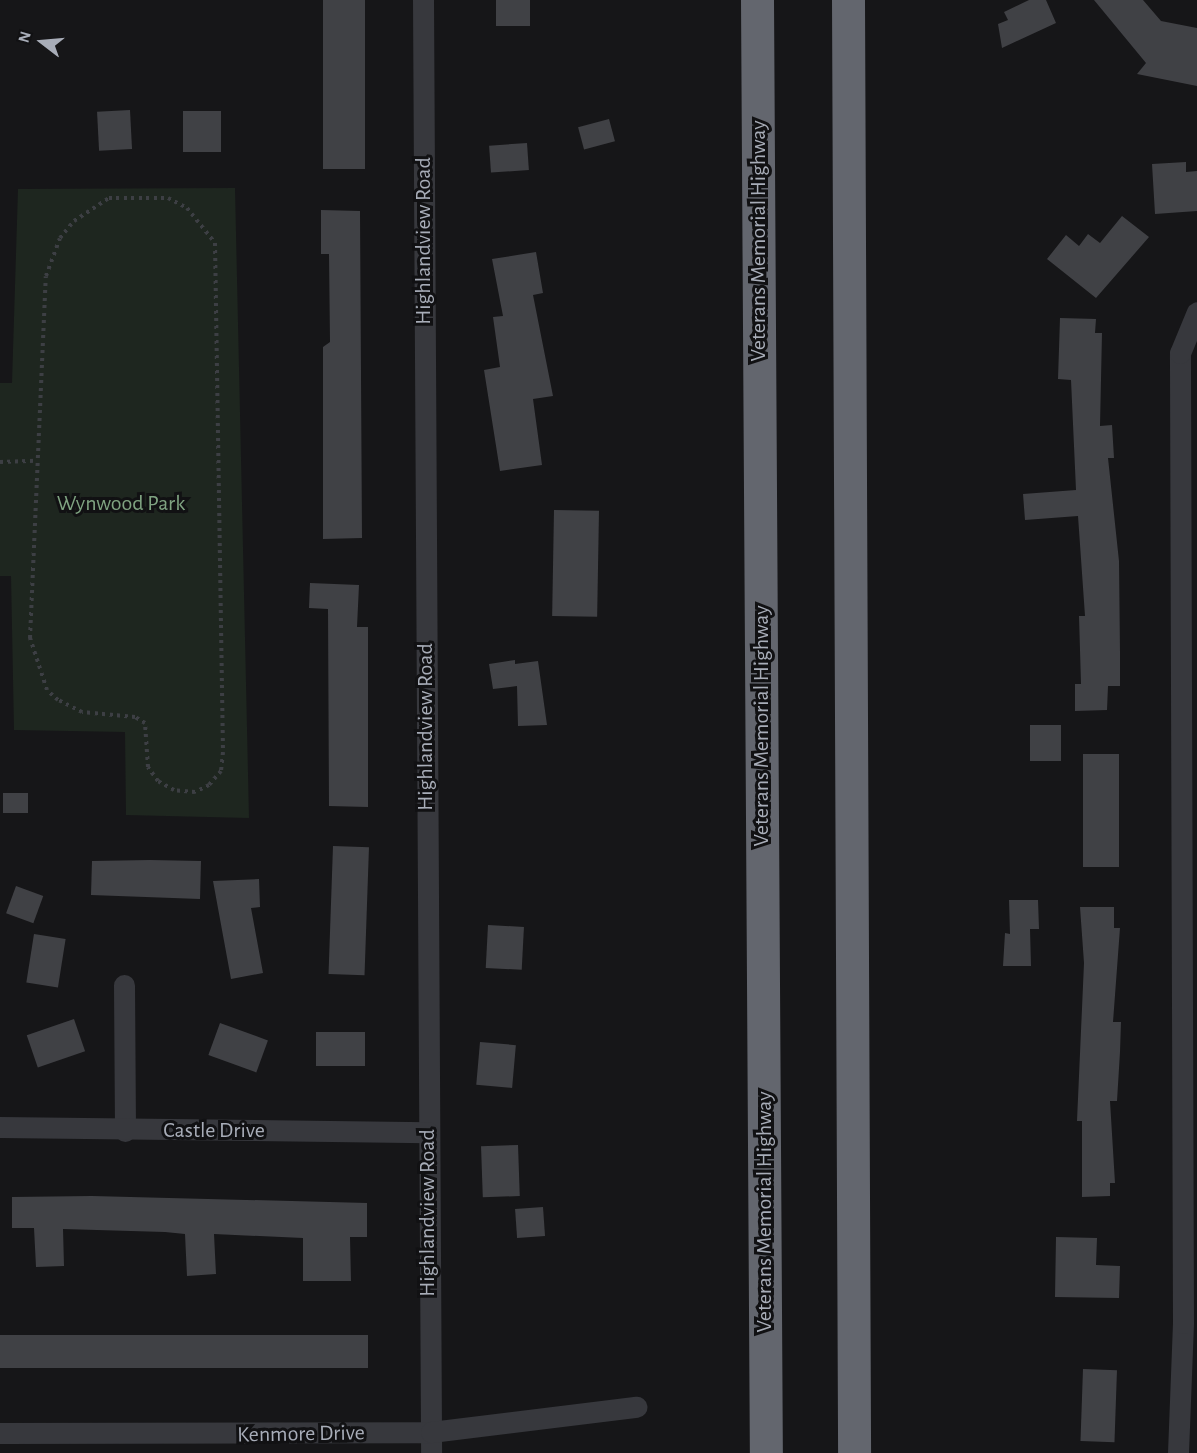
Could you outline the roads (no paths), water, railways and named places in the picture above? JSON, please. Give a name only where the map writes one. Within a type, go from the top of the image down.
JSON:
[{"type":"highway","name":"Veterans Memorial Highway","points":[[757,0],[766,1453]]},
{"type":"highway","points":[[848,0],[854,1453]]},
{"type":"street","name":"Highlandview Road","points":[[423,0],[431,1443]]},
{"type":"street","points":[[1178,1453],[1190,1322],[1180,353],[1197,312]]},
{"type":"street","points":[[124,985],[125,1131]]},
{"type":"street","name":"Castle Drive","points":[[0,1127],[125,1131],[428,1132]]},
{"type":"street","name":"Kenmore Drive","points":[[0,1433],[431,1443],[636,1407]]},
{"type":"park label","name":"Wynwood Park","points":[[121,504]]}]
